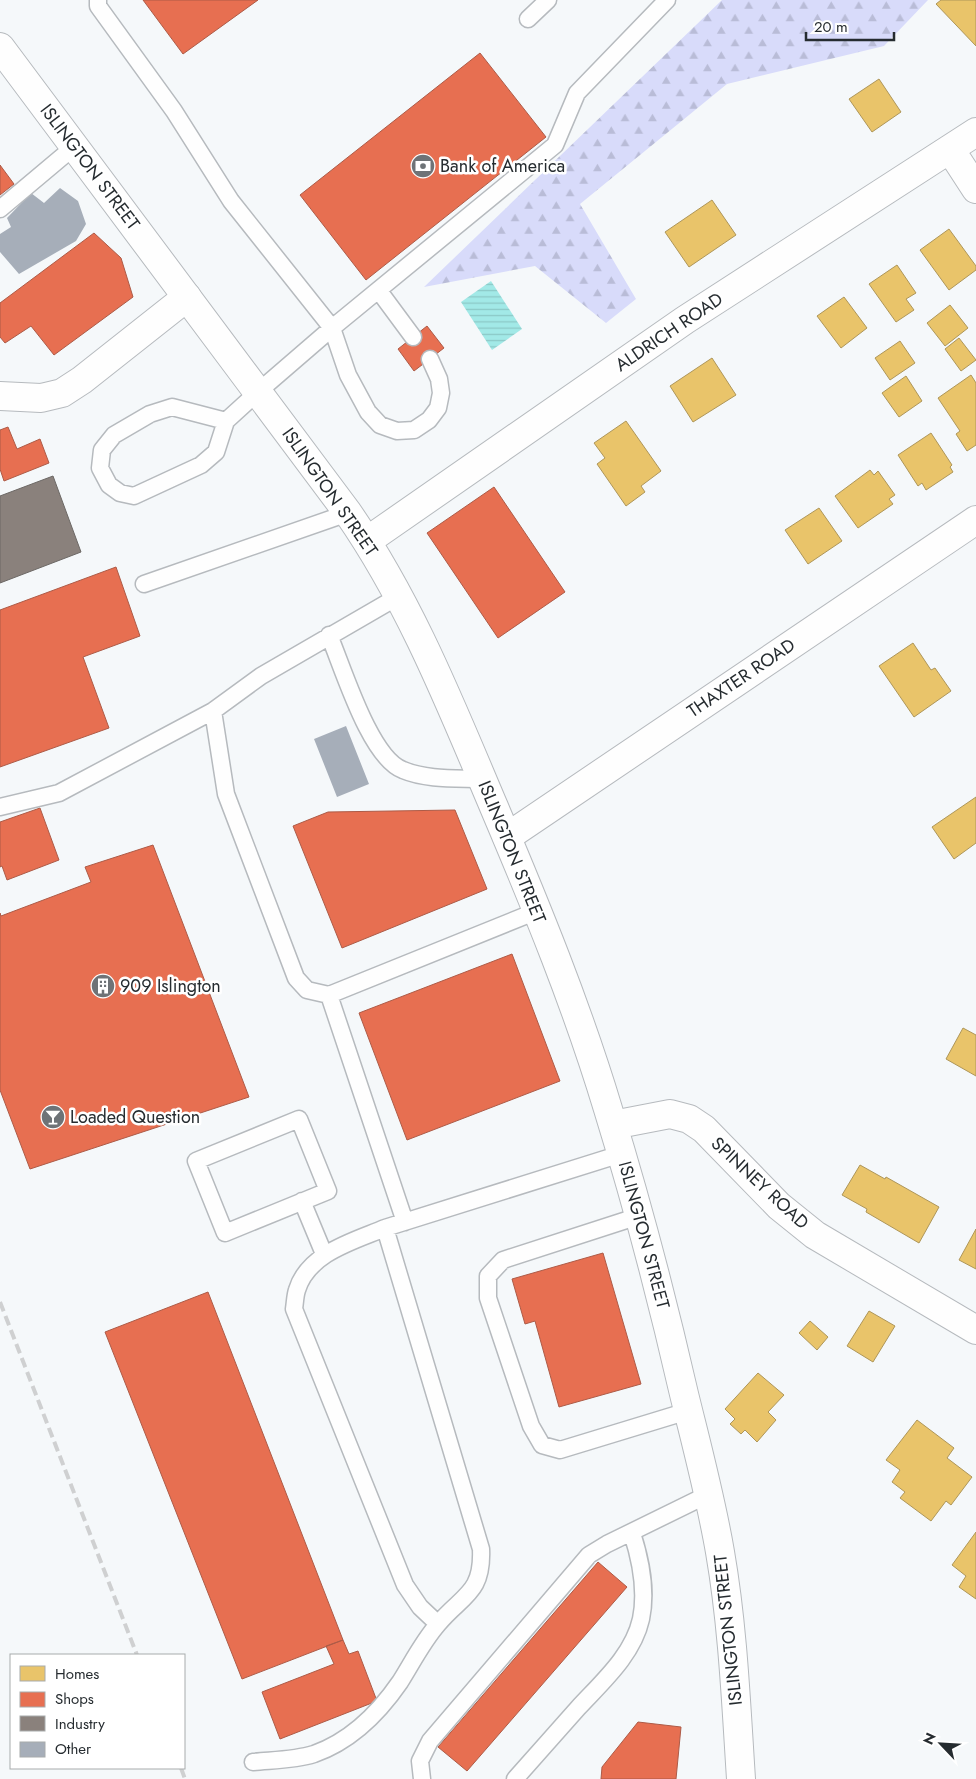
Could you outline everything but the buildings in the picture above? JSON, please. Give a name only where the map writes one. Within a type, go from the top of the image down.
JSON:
[{"type":"street","name":"ISLINGTON STREET","points":[[0,47],[259,391],[348,513],[367,541],[399,596],[440,677],[507,837],[575,1010],[613,1125],[639,1216],[664,1308],[709,1494],[721,1554],[735,1678],[741,1779]]},
{"type":"street","name":"ALDRICH ROAD","points":[[367,541],[685,320],[976,132]]},
{"type":"street","points":[[950,149],[976,189]]},
{"type":"street","points":[[0,396],[41,398],[62,392],[82,380],[187,297]]},
{"type":"street","name":"THAXTER ROAD","points":[[507,837],[976,520]]},
{"type":"street","name":"SPINNEY ROAD","points":[[613,1125],[670,1114],[689,1119],[704,1129],[779,1206],[815,1235],[976,1330]]},
{"type":"lane","points":[[98,0],[98,6],[174,111],[231,201],[332,328],[348,375],[368,412],[380,425],[397,431],[414,430],[429,420],[438,408],[441,393],[440,379],[430,359]]},
{"type":"lane","points":[[528,19],[548,0]]},
{"type":"lane","points":[[226,421],[172,407],[150,414],[114,434],[102,450],[100,468],[109,484],[120,494],[134,496],[201,465],[216,452],[226,421],[259,391],[332,328],[555,145],[577,92],[667,0]]},
{"type":"lane","points":[[0,209],[75,146]]},
{"type":"lane","points":[[379,291],[413,337]]},
{"type":"lane","points":[[144,584],[348,513]]},
{"type":"lane","points":[[0,807],[59,793],[213,711],[261,676],[399,596]]},
{"type":"lane","points":[[329,635],[370,735],[383,756],[401,770],[427,776],[482,779]]},
{"type":"lane","points":[[213,711],[226,794],[296,978],[308,990],[330,995],[537,911]]},
{"type":"lane","points":[[330,995],[405,1222]]},
{"type":"lane","points":[[299,1119],[328,1190],[302,1201],[225,1233],[196,1161],[299,1119]]},
{"type":"lane","points":[[438,1624],[420,1607],[405,1585],[294,1309],[297,1289],[306,1274],[324,1254],[385,1228],[621,1154]]},
{"type":"lane","points":[[302,1201],[324,1254]]},
{"type":"lane","points":[[639,1216],[503,1260],[488,1276],[488,1298],[531,1426],[542,1445],[560,1450],[688,1411]]},
{"type":"lane","points":[[253,1762],[313,1754],[341,1741],[366,1725],[396,1687],[438,1624],[462,1603],[476,1584],[482,1566],[482,1549],[385,1228]]},
{"type":"lane","points":[[422,1779],[420,1761],[430,1741],[589,1555],[607,1544],[709,1494]]},
{"type":"lane","points":[[515,1779],[618,1664],[633,1642],[641,1620],[644,1598],[640,1559],[632,1533]]},
{"type":"green space","points":[[722,0],[928,0],[884,46],[727,84],[580,204],[636,299],[606,323],[535,266],[424,287]]},
{"type":"shaded area","points":[[491,281],[522,329],[492,350],[461,302]]},
{"type":"railway","points":[[0,1302],[137,1654]]},
{"type":"railway","points":[[181,1769],[185,1779]]},
{"type":"place","name":"Bank of America","points":[[423,166]]},
{"type":"place","name":"909 Islington","points":[[103,986]]},
{"type":"place","name":"Loaded Question","points":[[53,1117]]}]
